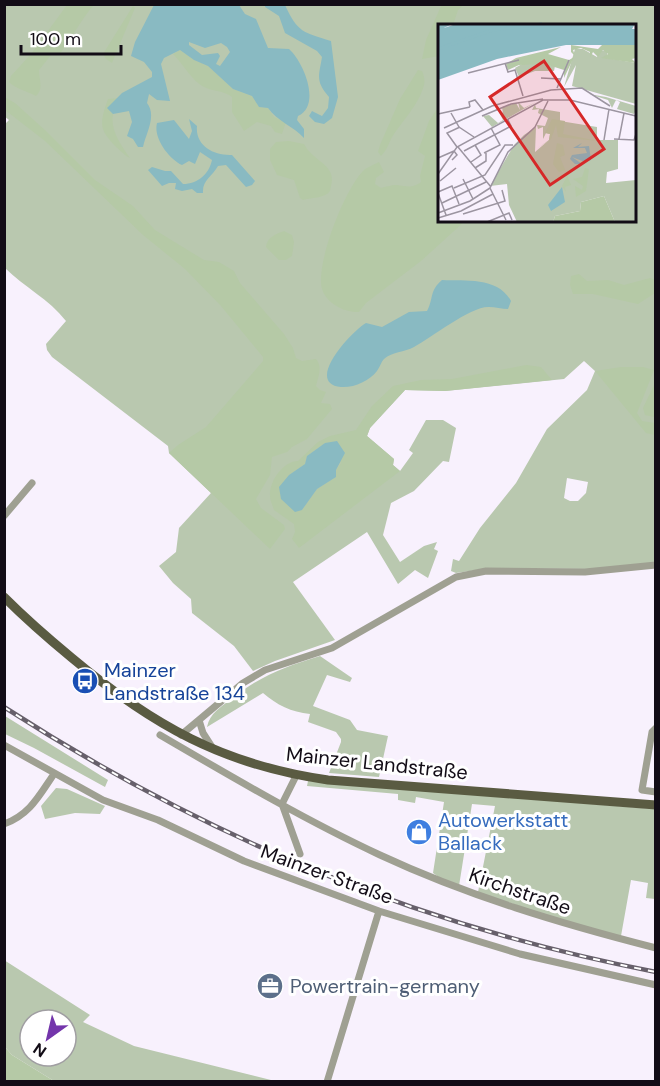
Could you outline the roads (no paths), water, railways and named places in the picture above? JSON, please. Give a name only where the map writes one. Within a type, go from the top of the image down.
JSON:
[{"type":"main road","name":"Mainzer Landstraße","points":[[4,597],[63,651],[156,721],[216,751],[265,768],[296,776],[328,780],[656,805]]},
{"type":"street","points":[[4,516],[32,483]]},
{"type":"street","points":[[181,735],[243,683],[293,660],[332,648],[456,577],[486,571],[585,572],[656,565]]},
{"type":"street","points":[[199,720],[202,733],[216,751]]},
{"type":"street","points":[[655,728],[652,732],[642,790],[656,792]]},
{"type":"street","name":"Kirchstraße","points":[[160,735],[282,804],[380,855],[429,876],[527,912],[656,948]]},
{"type":"street","name":"Mainzer Straße","points":[[4,745],[103,800],[158,820],[244,861],[379,911],[520,954],[656,985]]},
{"type":"street","points":[[4,824],[16,820],[28,811],[54,774]]},
{"type":"street","points":[[296,776],[282,804],[300,854]]},
{"type":"street","points":[[327,1082],[379,911]]},
{"type":"water","points":[[154,5],[239,5],[245,14],[256,19],[268,48],[289,49],[300,63],[308,83],[309,93],[309,103],[297,120],[304,129],[304,138],[268,108],[259,107],[252,96],[233,89],[208,66],[180,50],[164,58],[161,64],[170,101],[157,100],[149,94],[147,103],[151,113],[150,125],[143,147],[138,147],[133,139],[127,136],[132,122],[129,111],[113,114],[107,108],[122,93],[152,77],[152,72],[144,62],[131,56],[135,42]],"holes":[[[189,42],[205,48],[221,43],[230,52],[220,66],[216,64],[220,56],[218,53],[202,55],[189,45]]]},
{"type":"water","points":[[265,5],[285,5],[302,30],[331,41],[338,97],[332,118],[324,124],[315,122],[309,116],[312,111],[322,116],[328,108],[329,97],[319,78],[322,57],[317,51],[285,33],[279,16]]},
{"type":"water","points":[[189,119],[197,126],[197,133],[202,144],[212,152],[232,155],[255,181],[252,185],[246,187],[226,165],[218,166],[206,182],[203,193],[197,193],[192,189],[182,191],[175,189],[176,183],[162,186],[148,170],[152,167],[171,171],[183,184],[188,184],[198,180],[211,165],[212,160],[200,152],[195,164],[189,161],[182,165],[167,153],[157,135],[157,123],[174,120],[189,139],[192,131]]},
{"type":"water","points":[[442,280],[490,284],[505,293],[511,301],[508,309],[481,308],[451,323],[414,347],[394,353],[383,360],[374,375],[361,383],[341,387],[331,383],[327,376],[329,367],[334,356],[351,335],[366,323],[382,327],[409,312],[427,311],[433,291]]},
{"type":"water","points":[[337,441],[345,453],[336,470],[336,477],[317,489],[302,510],[295,512],[281,499],[279,487],[289,475],[305,464],[307,456],[325,443]]},
{"type":"railway","points":[[4,707],[158,797],[237,836],[317,871],[482,930],[568,953],[656,972]]},
{"type":"place","name":"Mainzer Landstraße 134","points":[[85,681]]},
{"type":"place","name":"Autowerkstatt Ballack","points":[[419,832]]},
{"type":"place","name":"Powertrain-germany","points":[[270,986]]}]
